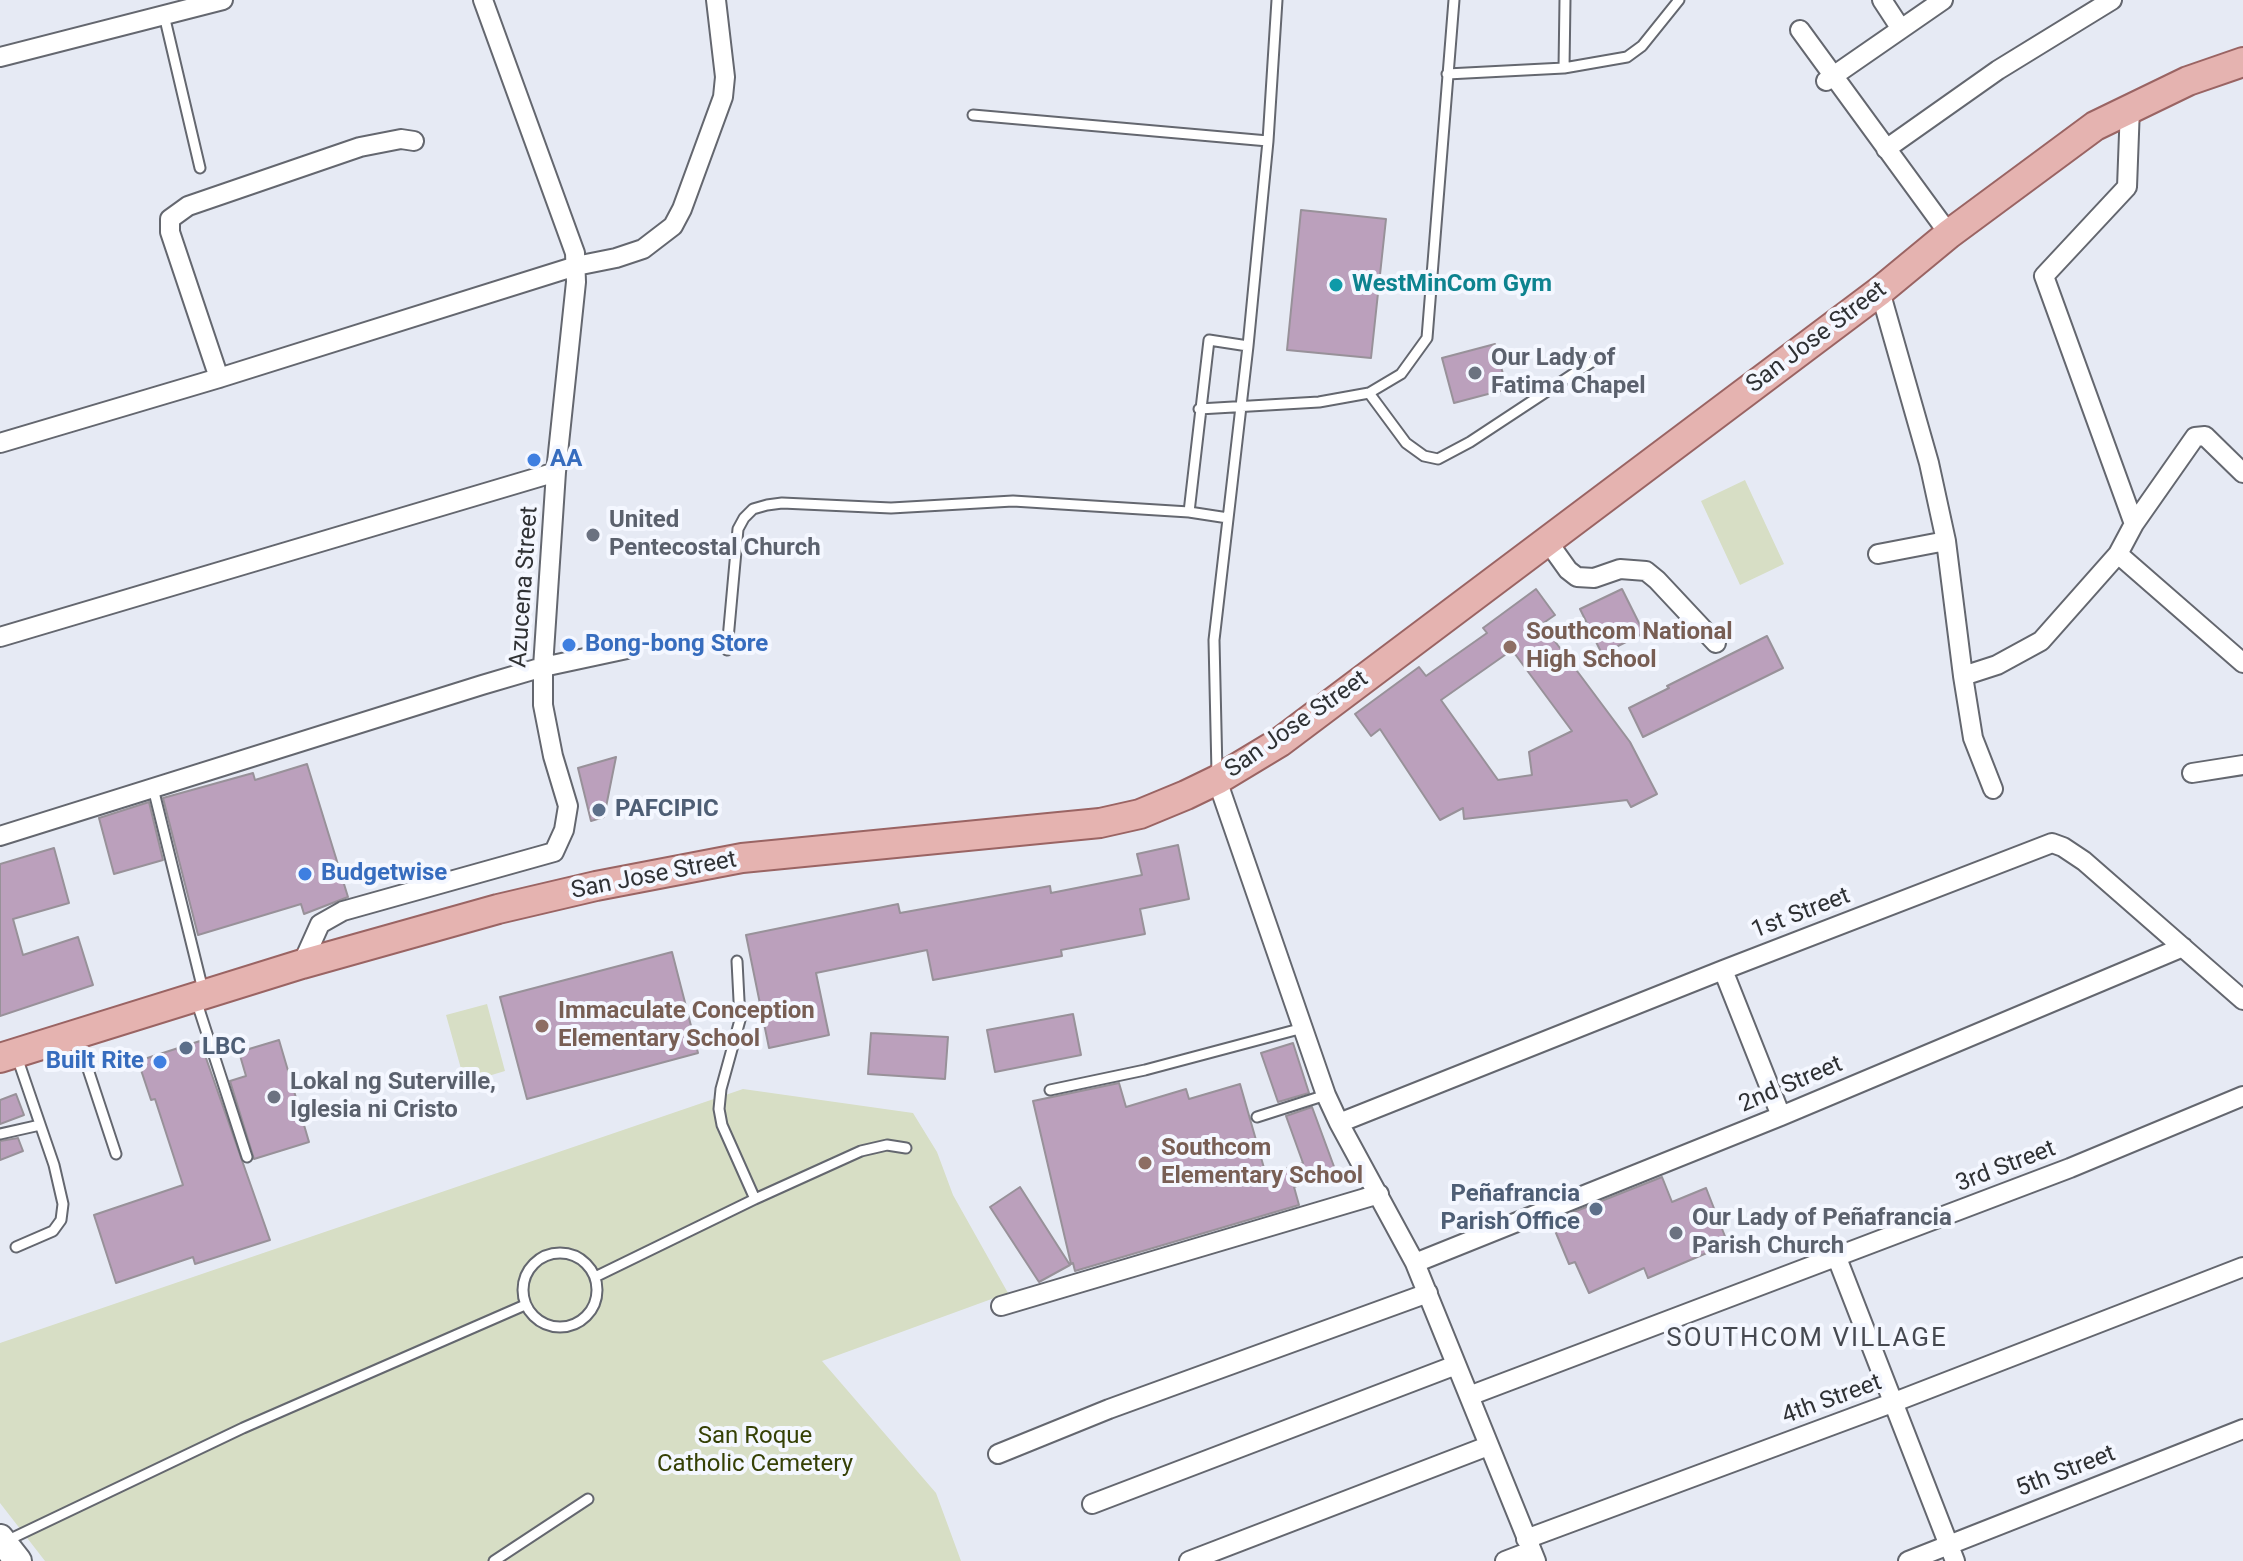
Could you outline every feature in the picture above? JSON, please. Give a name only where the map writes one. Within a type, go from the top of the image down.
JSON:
[{"type":"main road","name":"San Jose Street","points":[[8,1056],[302,964],[498,909],[742,858],[1100,823],[1140,814],[1217,780],[1280,742],[2095,126],[2188,81],[2243,62]]},
{"type":"street","points":[[0,57],[223,0]]},
{"type":"street","name":"Azucena Street","points":[[302,964],[320,924],[343,911],[554,852],[564,830],[568,806],[553,756],[543,705],[543,667],[556,472],[576,266],[568,229],[483,0]]},
{"type":"street","points":[[0,443],[576,266],[643,249],[673,226],[682,209],[723,97],[725,77],[716,0]]},
{"type":"street","points":[[1882,0],[1901,29]]},
{"type":"street","points":[[1830,78],[1943,0]]},
{"type":"street","points":[[1886,149],[1998,70],[2112,0]]},
{"type":"street","points":[[1800,30],[1830,78],[1949,234]]},
{"type":"street","points":[[2130,107],[2127,187],[2044,276],[2134,524]]},
{"type":"street","points":[[219,378],[170,232],[170,219],[188,206],[360,147],[401,139],[414,141]]},
{"type":"street","points":[[1880,291],[1929,463],[1946,541],[1973,738],[1993,789]]},
{"type":"street","points":[[1963,676],[1997,665],[2041,641],[2118,554],[2134,524],[2195,437],[2205,436],[2243,473]]},
{"type":"street","points":[[0,637],[556,472]]},
{"type":"street","points":[[1878,554],[1946,541]]},
{"type":"street","points":[[1548,542],[1568,570],[1577,577],[1594,578],[1620,569],[1646,571],[1716,643]]},
{"type":"street","points":[[2118,554],[2243,663]]},
{"type":"street","points":[[0,836],[543,667],[627,649]]},
{"type":"street","points":[[2192,773],[2243,765]]},
{"type":"street","points":[[1217,780],[1326,1095],[1415,1263],[1531,1550]]},
{"type":"street","name":"1st Street","points":[[1339,1123],[2052,843],[2084,861],[2243,1000]]},
{"type":"street","name":"2nd Street","points":[[1415,1263],[1781,1116],[2183,947]]},
{"type":"street","points":[[1723,970],[1781,1116]]},
{"type":"street","name":"3rd Street","points":[[1469,1396],[2070,1168],[2243,1096]]},
{"type":"street","points":[[1001,1306],[1379,1194]]},
{"type":"street","points":[[1837,1258],[1952,1552]]},
{"type":"street","name":"4th Street","points":[[1505,1561],[1892,1403],[2243,1267]]},
{"type":"street","points":[[998,1454],[1123,1404],[1428,1293]]},
{"type":"street","points":[[1092,1504],[1456,1365]]},
{"type":"street","name":"5th Street","points":[[1908,1561],[1952,1552],[2243,1429]]},
{"type":"street","points":[[1189,1561],[1488,1446]]},
{"type":"lane","points":[[1217,780],[1214,640],[1248,346],[1268,141],[1277,0]]},
{"type":"lane","points":[[1199,409],[1332,401],[1369,393],[1401,374],[1427,338],[1454,0]]},
{"type":"lane","points":[[1564,68],[1565,0]]},
{"type":"lane","points":[[1447,74],[1564,68],[1627,57],[1642,46],[1679,0]]},
{"type":"lane","points":[[164,15],[200,168]]},
{"type":"lane","points":[[973,115],[1268,141]]},
{"type":"lane","points":[[1189,512],[1209,340],[1248,346]]},
{"type":"lane","points":[[1369,393],[1406,443],[1424,456],[1438,459],[1470,442],[1596,359]]},
{"type":"lane","points":[[727,650],[738,529],[753,509],[767,505],[891,508],[1013,501],[1189,512],[1228,518]]},
{"type":"lane","points":[[153,788],[199,996],[247,1157]]},
{"type":"lane","points":[[737,961],[740,1020],[721,1089],[719,1109],[722,1125],[755,1199]]},
{"type":"lane","points":[[1050,1090],[1145,1070],[1303,1028]]},
{"type":"lane","points":[[76,1034],[116,1154]]},
{"type":"lane","points":[[8,1056],[40,1125],[63,1204],[61,1220],[53,1231],[16,1247]]},
{"type":"lane","points":[[1257,1117],[1326,1095]]},
{"type":"lane","points":[[0,1134],[40,1125]]},
{"type":"lane","points":[[595,1277],[861,1151],[887,1145],[906,1148]]},
{"type":"lane","points":[[554,1253],[571,1254],[586,1262],[595,1277],[597,1293],[592,1308],[581,1321],[566,1326],[549,1326],[535,1318],[525,1305],[522,1288],[527,1272],[539,1259],[554,1253]]},
{"type":"lane","points":[[5,1546],[243,1428],[525,1305]]},
{"type":"lane","points":[[494,1561],[588,1499]]},
{"type":"green space","points":[[1745,480],[1784,564],[1740,585],[1701,501]]},
{"type":"green space","points":[[487,1004],[505,1071],[465,1083],[446,1015]]},
{"type":"green space","name":"San Roque Catholic Cemetery","points":[[743,1089],[913,1113],[937,1152],[953,1195],[1008,1293],[822,1361],[936,1493],[961,1561],[45,1561],[0,1503],[0,1343]]},
{"type":"building","name":"WestMinCom Gym","points":[[1301,210],[1386,219],[1371,358],[1287,350]]},
{"type":"building","name":"Our Lady of Fatima Chapel","points":[[1495,344],[1507,389],[1454,403],[1442,358]]},
{"type":"building","name":"Southcom National High School","points":[[1536,589],[1555,615],[1542,624],[1630,742],[1657,794],[1631,807],[1627,800],[1464,819],[1463,808],[1440,820],[1380,729],[1371,736],[1355,714],[1419,667],[1426,676],[1487,633],[1483,628]],"holes":[[[1512,650],[1572,731],[1529,752],[1532,775],[1498,780],[1441,700]]]},
{"type":"building","points":[[1622,589],[1644,633],[1602,654],[1580,609]]},
{"type":"building","points":[[1767,636],[1783,668],[1643,737],[1629,708]]},
{"type":"building","points":[[616,757],[604,817],[591,821],[578,768]]},
{"type":"building","points":[[307,764],[348,897],[304,914],[301,904],[198,935],[163,798],[253,773],[255,780]]},
{"type":"building","points":[[149,802],[163,860],[114,874],[99,818]]},
{"type":"building","points":[[1178,845],[1189,899],[1140,909],[1145,934],[1061,950],[1062,956],[933,980],[927,950],[816,973],[829,1035],[769,1048],[746,935],[898,904],[900,913],[1050,886],[1051,893],[1142,875],[1137,854]]},
{"type":"building","points":[[54,848],[69,903],[13,919],[23,955],[78,937],[93,985],[0,1016],[0,864]]},
{"type":"building","points":[[672,952],[698,1053],[527,1099],[500,997]]},
{"type":"building","points":[[1073,1014],[1081,1055],[995,1072],[987,1030]]},
{"type":"building","points":[[871,1033],[948,1037],[945,1079],[868,1074]]},
{"type":"building","name":"Lokal ng Suterville, Iglesia ni Cristo","points":[[279,1040],[309,1142],[254,1159],[230,1081],[246,1076],[239,1052]]},
{"type":"building","points":[[200,1041],[270,1240],[195,1264],[193,1257],[116,1283],[94,1215],[183,1185],[155,1099],[151,1100],[138,1061]]},
{"type":"building","points":[[1293,1043],[1309,1093],[1278,1102],[1261,1053]]},
{"type":"building","points":[[1119,1083],[1126,1107],[1186,1089],[1189,1099],[1240,1084],[1266,1175],[1303,1163],[1286,1116],[1312,1107],[1336,1172],[1294,1187],[1299,1205],[1075,1271],[1033,1101]]},
{"type":"building","points":[[16,1094],[24,1115],[0,1124],[0,1100]]},
{"type":"building","points":[[18,1138],[23,1151],[0,1160],[0,1141]]},
{"type":"building","points":[[1662,1177],[1672,1202],[1706,1188],[1728,1244],[1648,1278],[1644,1268],[1589,1293],[1575,1262],[1569,1264],[1551,1221]]},
{"type":"building","points":[[1020,1187],[1070,1265],[1039,1282],[990,1207]]},
{"type":"place","name":"WestMinCom Gym","points":[[1336,285]]},
{"type":"place","name":"Our Lady of Fatima Chapel","points":[[1475,373]]},
{"type":"place","name":"AA","points":[[534,460]]},
{"type":"place","name":"United Pentecostal Church","points":[[593,535]]},
{"type":"place","name":"Bong-bong Store","points":[[569,645]]},
{"type":"place","name":"Southcom National High School","points":[[1510,647]]},
{"type":"place","name":"PAFCIPIC","points":[[599,810]]},
{"type":"place","name":"Budgetwise","points":[[305,874]]},
{"type":"place","name":"Immaculate Conception Elementary School","points":[[542,1026]]},
{"type":"place","name":"LBC","points":[[186,1048]]},
{"type":"place","name":"Built Rite","points":[[160,1062]]},
{"type":"place","name":"Lokal ng Suterville, Iglesia ni Cristo","points":[[274,1097]]},
{"type":"place","name":"Southcom Elementary School","points":[[1145,1163]]},
{"type":"place","name":"Peñafrancia Parish Office","points":[[1596,1209]]},
{"type":"place","name":"Our Lady of Peñafrancia Parish Church","points":[[1676,1233]]},
{"type":"district","name":"SOUTHCOM VILLAGE","points":[[1807,1339]]}]
